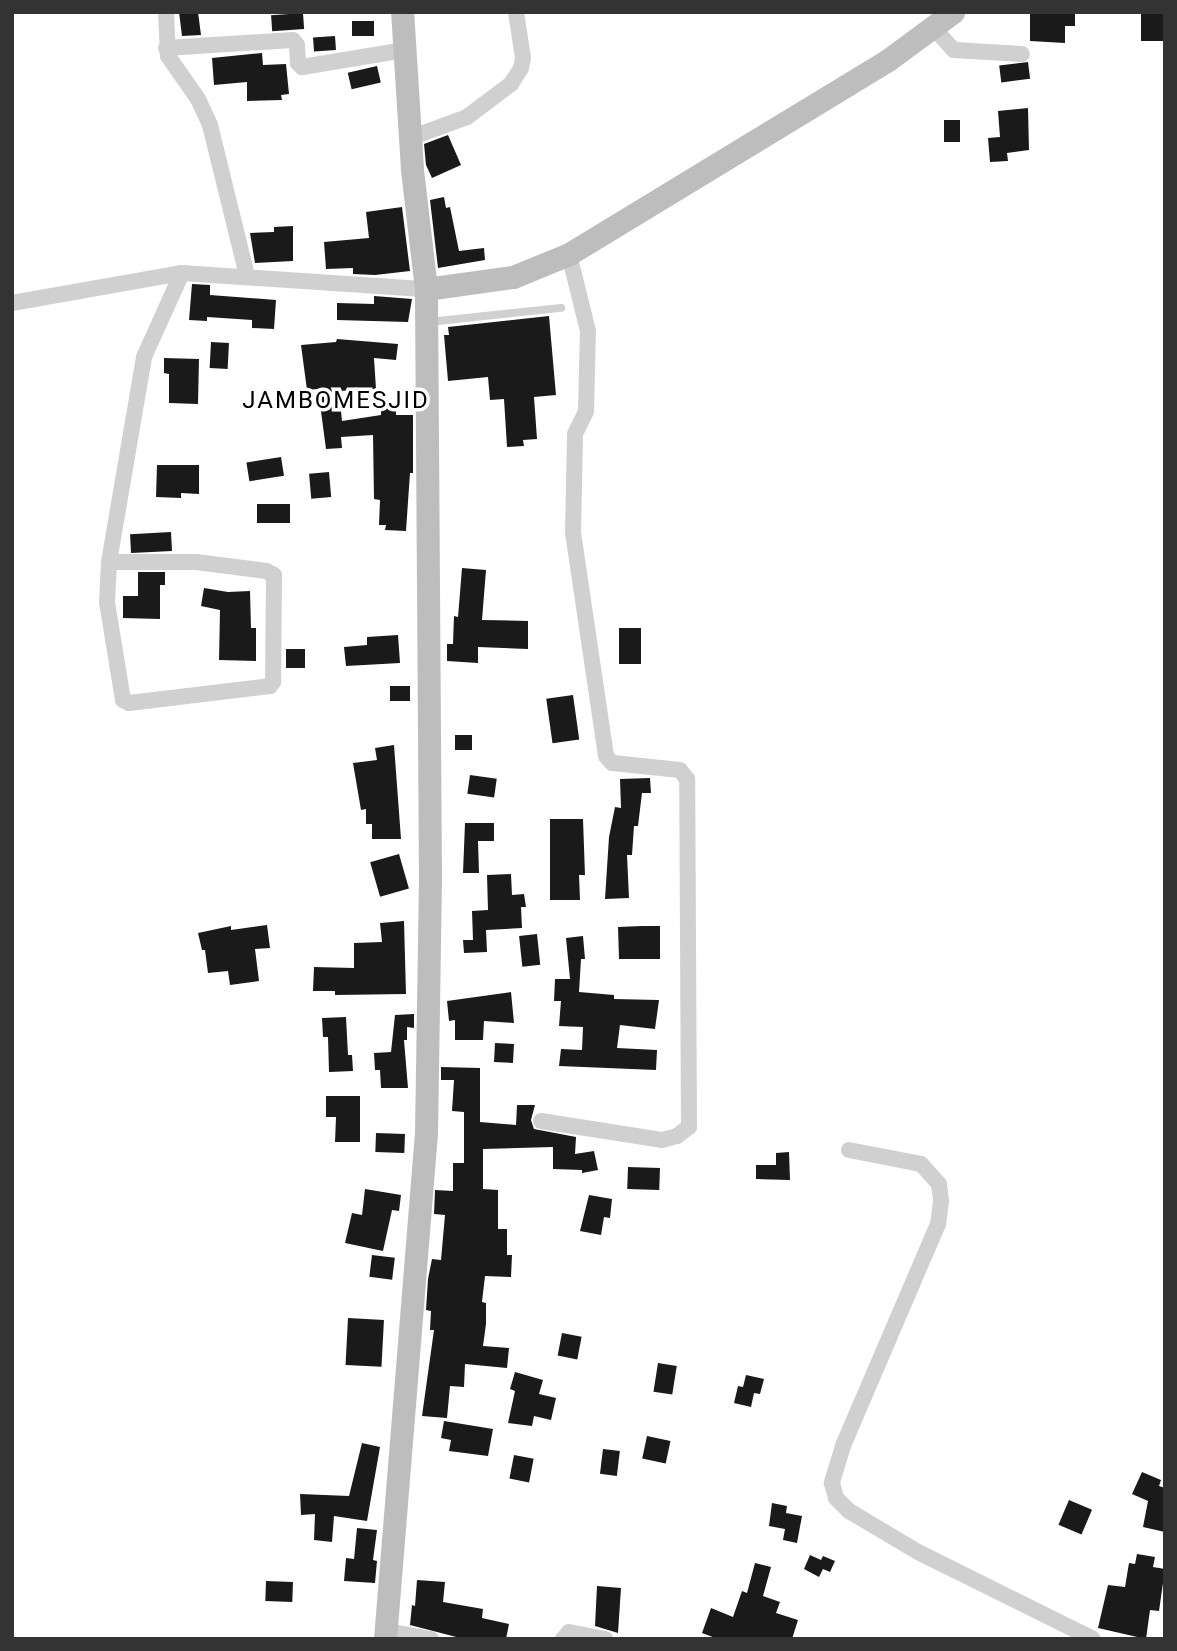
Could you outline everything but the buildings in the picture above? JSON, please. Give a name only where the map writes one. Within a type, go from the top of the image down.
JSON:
[{"type":"street","points":[[166,12],[166,48],[171,62],[205,112],[247,276]]},
{"type":"street","points":[[402,12],[410,138],[426,289],[430,881],[426,1133],[385,1635],[432,1639]]},
{"type":"street","points":[[410,138],[467,117],[511,84],[521,68],[523,58],[516,12]]},
{"type":"street","points":[[12,303],[176,273],[426,289],[513,277],[569,254],[809,110],[953,12]]},
{"type":"street","points":[[933,27],[954,50],[1022,54]]},
{"type":"street","points":[[166,48],[293,40],[297,45],[298,62],[302,67],[405,50]]},
{"type":"street","points":[[541,1121],[662,1140],[677,1136],[689,1127],[687,779],[680,770],[612,764],[606,756],[573,532],[575,434],[586,411],[588,331],[569,254]]},
{"type":"street","points":[[109,562],[196,562],[266,571],[274,575],[273,682],[270,686],[128,703],[123,700],[107,602],[109,562],[142,365],[176,273]]},
{"type":"street","points":[[849,1150],[921,1164],[939,1184],[941,1201],[938,1224],[843,1446],[832,1483],[836,1497],[849,1511],[918,1552],[1093,1639]]},
{"type":"street","points":[[563,1639],[569,1632],[605,1639]]},
{"type":"lane","points":[[426,322],[561,308]]},
{"type":"district","name":"JAMBOMESJID","points":[[336,401]]}]
